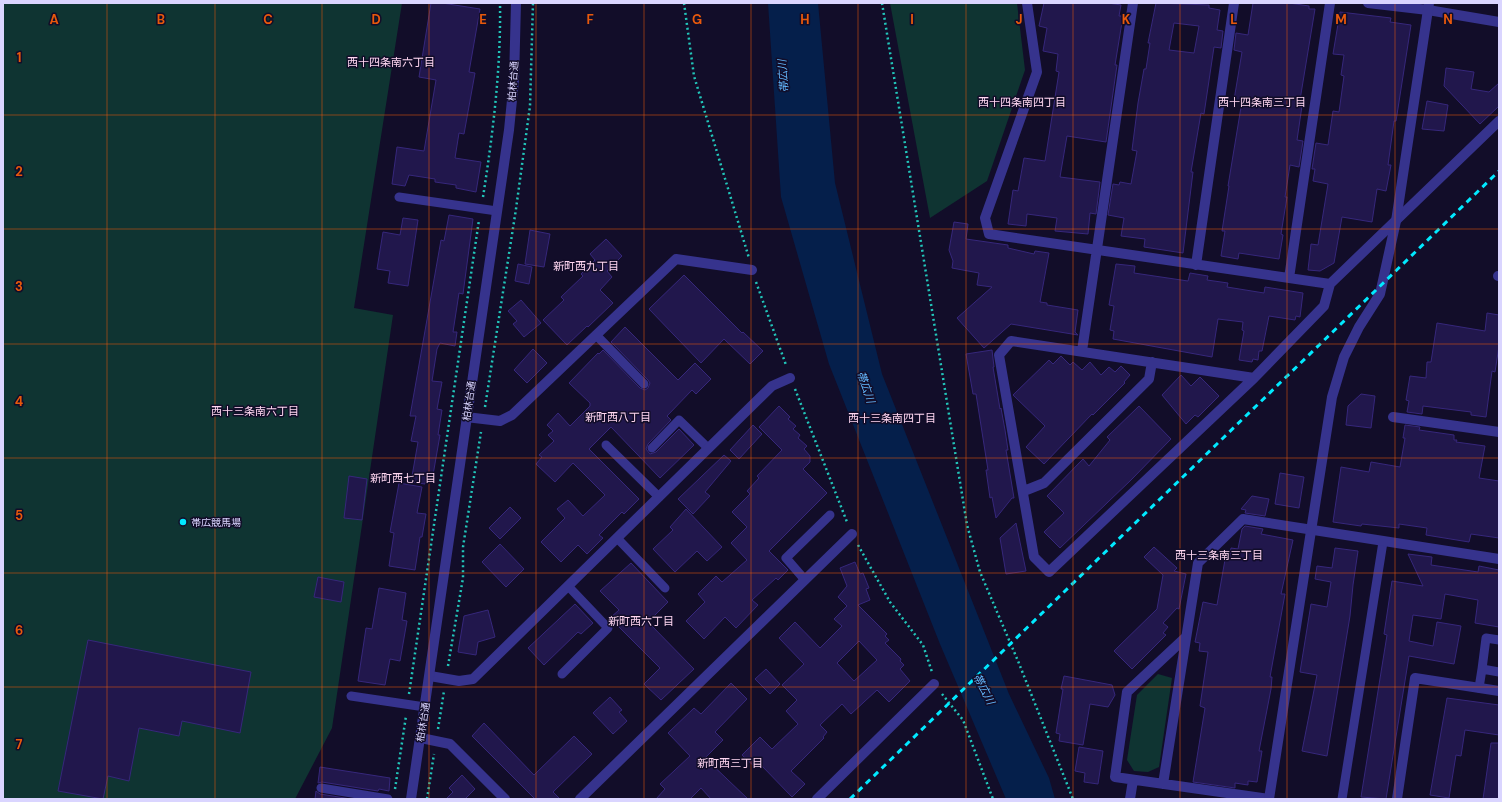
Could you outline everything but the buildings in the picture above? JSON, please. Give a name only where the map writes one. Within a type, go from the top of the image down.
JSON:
[{"type":"street","name":"柏林台通","points":[[411,799],[497,211],[514,80],[516,3]]},
{"type":"street","points":[[1027,3],[1037,72],[985,218],[989,234],[1330,284]]},
{"type":"street","points":[[1082,351],[1133,3]]},
{"type":"street","points":[[1196,265],[1234,3]]},
{"type":"street","points":[[1289,278],[1330,3]]},
{"type":"street","points":[[1368,3],[1429,7],[1499,22]]},
{"type":"street","points":[[1186,637],[1127,692],[1115,777],[1237,797],[1269,799],[1332,397],[1344,357],[1359,327],[1380,294],[1396,220],[1429,7]]},
{"type":"street","points":[[1254,378],[1011,341],[999,355],[1024,491],[1034,557],[1049,572],[1254,378],[1324,306],[1330,284],[1499,121]]},
{"type":"street","points":[[466,417],[500,421],[512,414],[676,259],[752,270]]},
{"type":"street","points":[[1024,491],[1044,483],[1149,379],[1152,362]]},
{"type":"street","points":[[430,676],[459,681],[473,679],[772,386],[790,378]]},
{"type":"street","points":[[1393,417],[1499,432]]},
{"type":"street","points":[[1163,784],[1198,563],[1243,520],[1499,559]]},
{"type":"street","points":[[580,799],[852,534]]},
{"type":"street","points":[[1396,799],[1415,678],[1499,691]]},
{"type":"street","points":[[817,799],[934,684]]},
{"type":"street","points":[[421,738],[450,744],[505,799]]},
{"type":"street","points":[[1130,799],[1133,780]]},
{"type":"lane","points":[[399,197],[497,211]]},
{"type":"lane","points":[[596,335],[644,384]]},
{"type":"lane","points":[[652,448],[680,420],[708,448]]},
{"type":"lane","points":[[606,445],[659,497]]},
{"type":"lane","points":[[805,580],[786,558],[830,515]]},
{"type":"lane","points":[[617,538],[665,588]]},
{"type":"lane","points":[[1342,799],[1383,542]]},
{"type":"lane","points":[[562,674],[608,628],[568,586]]},
{"type":"lane","points":[[1479,688],[1486,638],[1499,640]]},
{"type":"lane","points":[[1482,669],[1499,672]]},
{"type":"lane","points":[[351,696],[425,707]]},
{"type":"lane","points":[[321,788],[391,795]]},
{"type":"path","points":[[391,795],[408,704],[493,132],[500,3]]},
{"type":"path","points":[[427,799],[463,578],[463,547],[516,209],[530,106],[534,3]]},
{"type":"path","points":[[684,3],[694,76],[744,239],[752,270],[790,378],[852,534],[890,602],[923,645],[930,661],[934,684],[963,720],[993,799]]},
{"type":"path","points":[[882,3],[967,525],[980,572],[1018,661],[1073,799]]},
{"type":"green space","name":"帯広競馬場","points":[[3,3],[402,3],[354,308],[393,315],[332,728],[295,799],[3,799]]},
{"type":"green space","points":[[890,3],[1017,3],[1025,70],[987,181],[930,218]]},
{"type":"green space","points":[[1158,674],[1172,678],[1159,767],[1148,772],[1134,771],[1127,760],[1137,695]]},
{"type":"water","name":"帯広川","points":[[768,3],[818,3],[835,183],[882,374],[1009,694],[1049,778],[1055,799],[1006,799],[940,644],[829,364],[781,197]]},
{"type":"railway","points":[[850,799],[1499,171]]},
{"type":"place","name":"帯広競馬場","points":[[183,522]]},
{"type":"district","name":"西十四条南六丁目","points":[[391,62]]},
{"type":"district","name":"西十四条南四丁目","points":[[1022,102]]},
{"type":"district","name":"西十四条南三丁目","points":[[1262,102]]},
{"type":"district","name":"新町西九丁目","points":[[586,266]]},
{"type":"district","name":"西十三条南六丁目","points":[[255,411]]},
{"type":"district","name":"新町西八丁目","points":[[618,417]]},
{"type":"district","name":"西十三条南四丁目","points":[[892,418]]},
{"type":"district","name":"新町西七丁目","points":[[403,478]]},
{"type":"district","name":"西十三条南三丁目","points":[[1219,555]]},
{"type":"district","name":"新町西六丁目","points":[[641,621]]},
{"type":"district","name":"新町西三丁目","points":[[730,763]]}]
